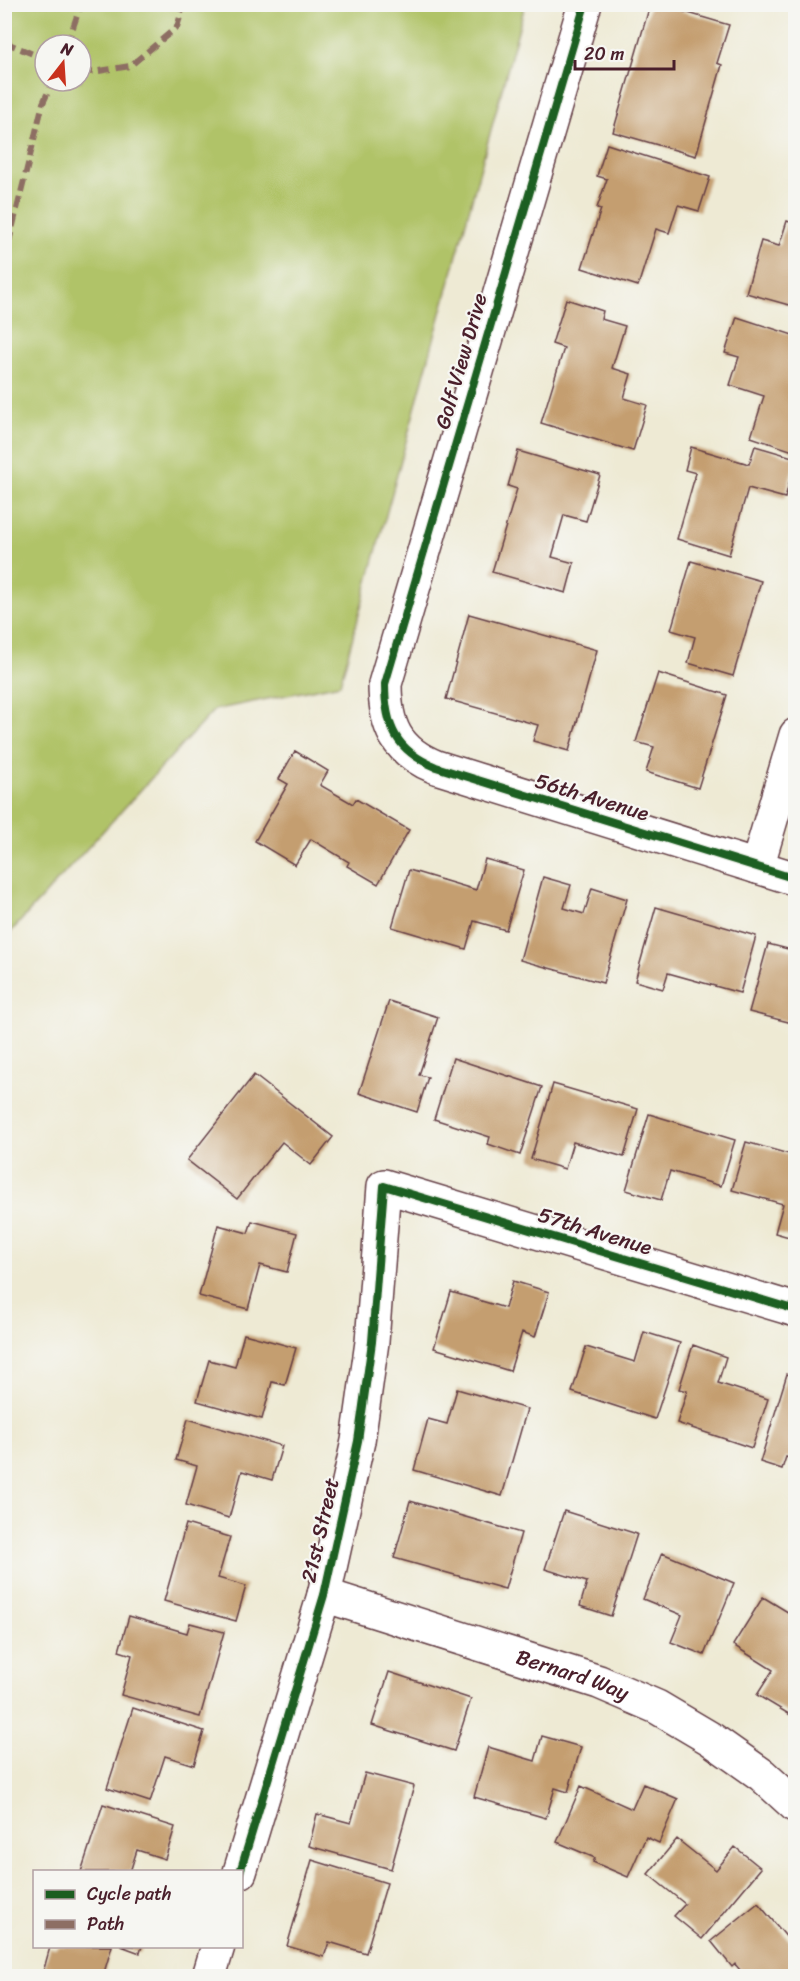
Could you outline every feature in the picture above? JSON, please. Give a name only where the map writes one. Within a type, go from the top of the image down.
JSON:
[{"type":"street","name":"Golf View Drive","points":[[392,729],[385,708],[385,684],[585,4]]},
{"type":"street","name":"56th Avenue","points":[[392,729],[406,748],[422,762],[436,768],[795,879]]},
{"type":"street","points":[[757,867],[795,735]]},
{"type":"street","name":"57th Avenue","points":[[384,1186],[795,1310]]},
{"type":"street","name":"21st Street","points":[[241,1870],[324,1595],[358,1441],[372,1342],[384,1186]]},
{"type":"street","name":"Bernard Way","points":[[324,1595],[599,1682],[657,1707],[711,1739],[762,1775],[795,1806]]},
{"type":"street","points":[[209,1977],[218,1948]]},
{"type":"green space","points":[[5,4],[525,5],[340,684],[214,710],[5,938]]},
{"type":"building","points":[[650,5],[661,5],[729,25],[717,63],[722,65],[696,156],[613,132]]},
{"type":"building","points":[[607,144],[710,177],[699,211],[678,205],[669,233],[656,229],[638,286],[582,268],[601,209],[597,208],[607,179],[597,176]]},
{"type":"building","points":[[787,221],[796,224],[796,307],[746,293],[761,241],[779,246]]},
{"type":"building","points":[[566,299],[603,311],[601,319],[625,326],[612,368],[631,374],[624,398],[647,405],[633,451],[541,423],[564,348],[552,344]]},
{"type":"building","points":[[737,317],[796,336],[796,452],[751,437],[764,396],[730,385],[739,357],[725,353]]},
{"type":"building","points":[[755,446],[796,458],[785,498],[748,488],[729,555],[677,539],[696,473],[685,470],[691,447],[749,464]]},
{"type":"building","points":[[518,451],[600,475],[586,521],[564,515],[552,557],[574,563],[566,593],[492,572],[517,489],[508,486]]},
{"type":"building","points":[[691,561],[761,581],[733,676],[688,663],[695,637],[671,630]]},
{"type":"building","points":[[469,614],[597,650],[569,751],[533,741],[538,725],[446,699]]},
{"type":"building","points":[[658,673],[727,695],[698,788],[646,772],[654,747],[636,742]]},
{"type":"building","points":[[295,751],[328,771],[320,785],[353,804],[356,799],[409,830],[378,884],[347,866],[349,862],[311,839],[295,865],[255,841],[288,784],[279,779]]},
{"type":"building","points":[[485,859],[524,870],[506,930],[474,921],[466,949],[392,927],[409,870],[476,890]]},
{"type":"building","points":[[543,877],[571,885],[564,908],[584,914],[592,888],[627,899],[603,983],[520,960]]},
{"type":"building","points":[[656,907],[756,936],[740,993],[668,973],[663,989],[635,981]]},
{"type":"building","points":[[768,944],[796,951],[796,1024],[749,1012]]},
{"type":"building","points":[[389,1001],[438,1017],[419,1075],[428,1077],[417,1112],[359,1093]]},
{"type":"building","points":[[453,1058],[542,1087],[520,1155],[488,1144],[490,1137],[434,1119]]},
{"type":"building","points":[[254,1075],[333,1137],[311,1165],[282,1142],[237,1199],[187,1160]]},
{"type":"building","points":[[553,1084],[638,1109],[624,1157],[573,1142],[565,1169],[531,1159]]},
{"type":"building","points":[[649,1114],[735,1140],[721,1186],[670,1171],[661,1200],[626,1190]]},
{"type":"building","points":[[746,1142],[796,1156],[796,1239],[775,1233],[783,1204],[732,1190]]},
{"type":"building","points":[[252,1221],[297,1233],[287,1272],[260,1265],[248,1309],[199,1296],[218,1225],[248,1233]]},
{"type":"building","points":[[513,1281],[549,1292],[535,1337],[522,1332],[510,1371],[434,1348],[451,1292],[505,1308]]},
{"type":"building","points":[[644,1332],[680,1343],[655,1419],[572,1392],[586,1347],[635,1362]]},
{"type":"building","points":[[244,1334],[296,1348],[285,1385],[272,1382],[262,1419],[197,1401],[209,1360],[235,1367]]},
{"type":"building","points":[[693,1345],[726,1357],[718,1383],[768,1399],[752,1448],[677,1423],[687,1391],[679,1389]]},
{"type":"building","points":[[787,1374],[796,1377],[796,1460],[786,1457],[782,1469],[760,1462]]},
{"type":"building","points":[[457,1389],[527,1409],[502,1496],[414,1470],[428,1419],[447,1424]]},
{"type":"building","points":[[188,1419],[282,1446],[272,1480],[242,1471],[229,1518],[186,1505],[197,1466],[176,1460]]},
{"type":"building","points":[[410,1501],[521,1533],[505,1589],[394,1558]]},
{"type":"building","points":[[564,1511],[637,1534],[611,1616],[580,1606],[587,1582],[545,1569]]},
{"type":"building","points":[[186,1524],[230,1537],[218,1578],[246,1586],[236,1621],[164,1601]]},
{"type":"building","points":[[662,1553],[734,1583],[704,1655],[671,1642],[682,1615],[643,1599]]},
{"type":"building","points":[[763,1597],[796,1617],[796,1711],[792,1716],[757,1695],[773,1670],[733,1645]]},
{"type":"building","points":[[129,1616],[187,1633],[190,1623],[224,1632],[200,1717],[121,1695],[132,1655],[119,1651]]},
{"type":"building","points":[[389,1672],[471,1699],[454,1751],[372,1725]]},
{"type":"building","points":[[133,1708],[204,1731],[194,1765],[165,1756],[150,1802],[107,1788]]},
{"type":"building","points":[[542,1736],[581,1747],[568,1792],[555,1788],[546,1818],[474,1797],[488,1747],[535,1761]]},
{"type":"building","points":[[365,1773],[414,1786],[391,1869],[309,1846],[317,1814],[351,1823]]},
{"type":"building","points":[[643,1784],[678,1799],[659,1843],[646,1837],[628,1877],[593,1862],[595,1858],[557,1842],[581,1786],[632,1809]]},
{"type":"building","points":[[103,1804],[175,1827],[165,1859],[137,1850],[131,1870],[82,1870]]},
{"type":"building","points":[[677,1839],[716,1870],[735,1847],[761,1868],[702,1939],[674,1916],[685,1904],[648,1874]]},
{"type":"building","points":[[312,1860],[387,1883],[366,1953],[329,1942],[324,1957],[287,1946]]},
{"type":"building","points":[[758,1903],[794,1946],[796,1945],[796,1976],[745,1976],[735,1964],[732,1967],[711,1941]]},
{"type":"building","points":[[50,1948],[111,1948],[103,1976],[42,1976]]},
{"type":"building","points":[[126,1948],[141,1948],[140,1953]]},
{"type":"marked path","points":[[71,33],[81,4]]},
{"type":"marked path","points":[[93,72],[130,66],[177,27],[184,4]]},
{"type":"marked path","points":[[4,42],[33,54]]},
{"type":"marked path","points":[[4,262],[43,103],[48,93]]},
{"type":"cycle path","points":[[585,4],[385,684],[387,712],[402,745],[422,761],[436,767],[796,879]]},
{"type":"cycle path","points":[[241,1870],[324,1595],[358,1441],[372,1342],[384,1186],[796,1310]]}]
